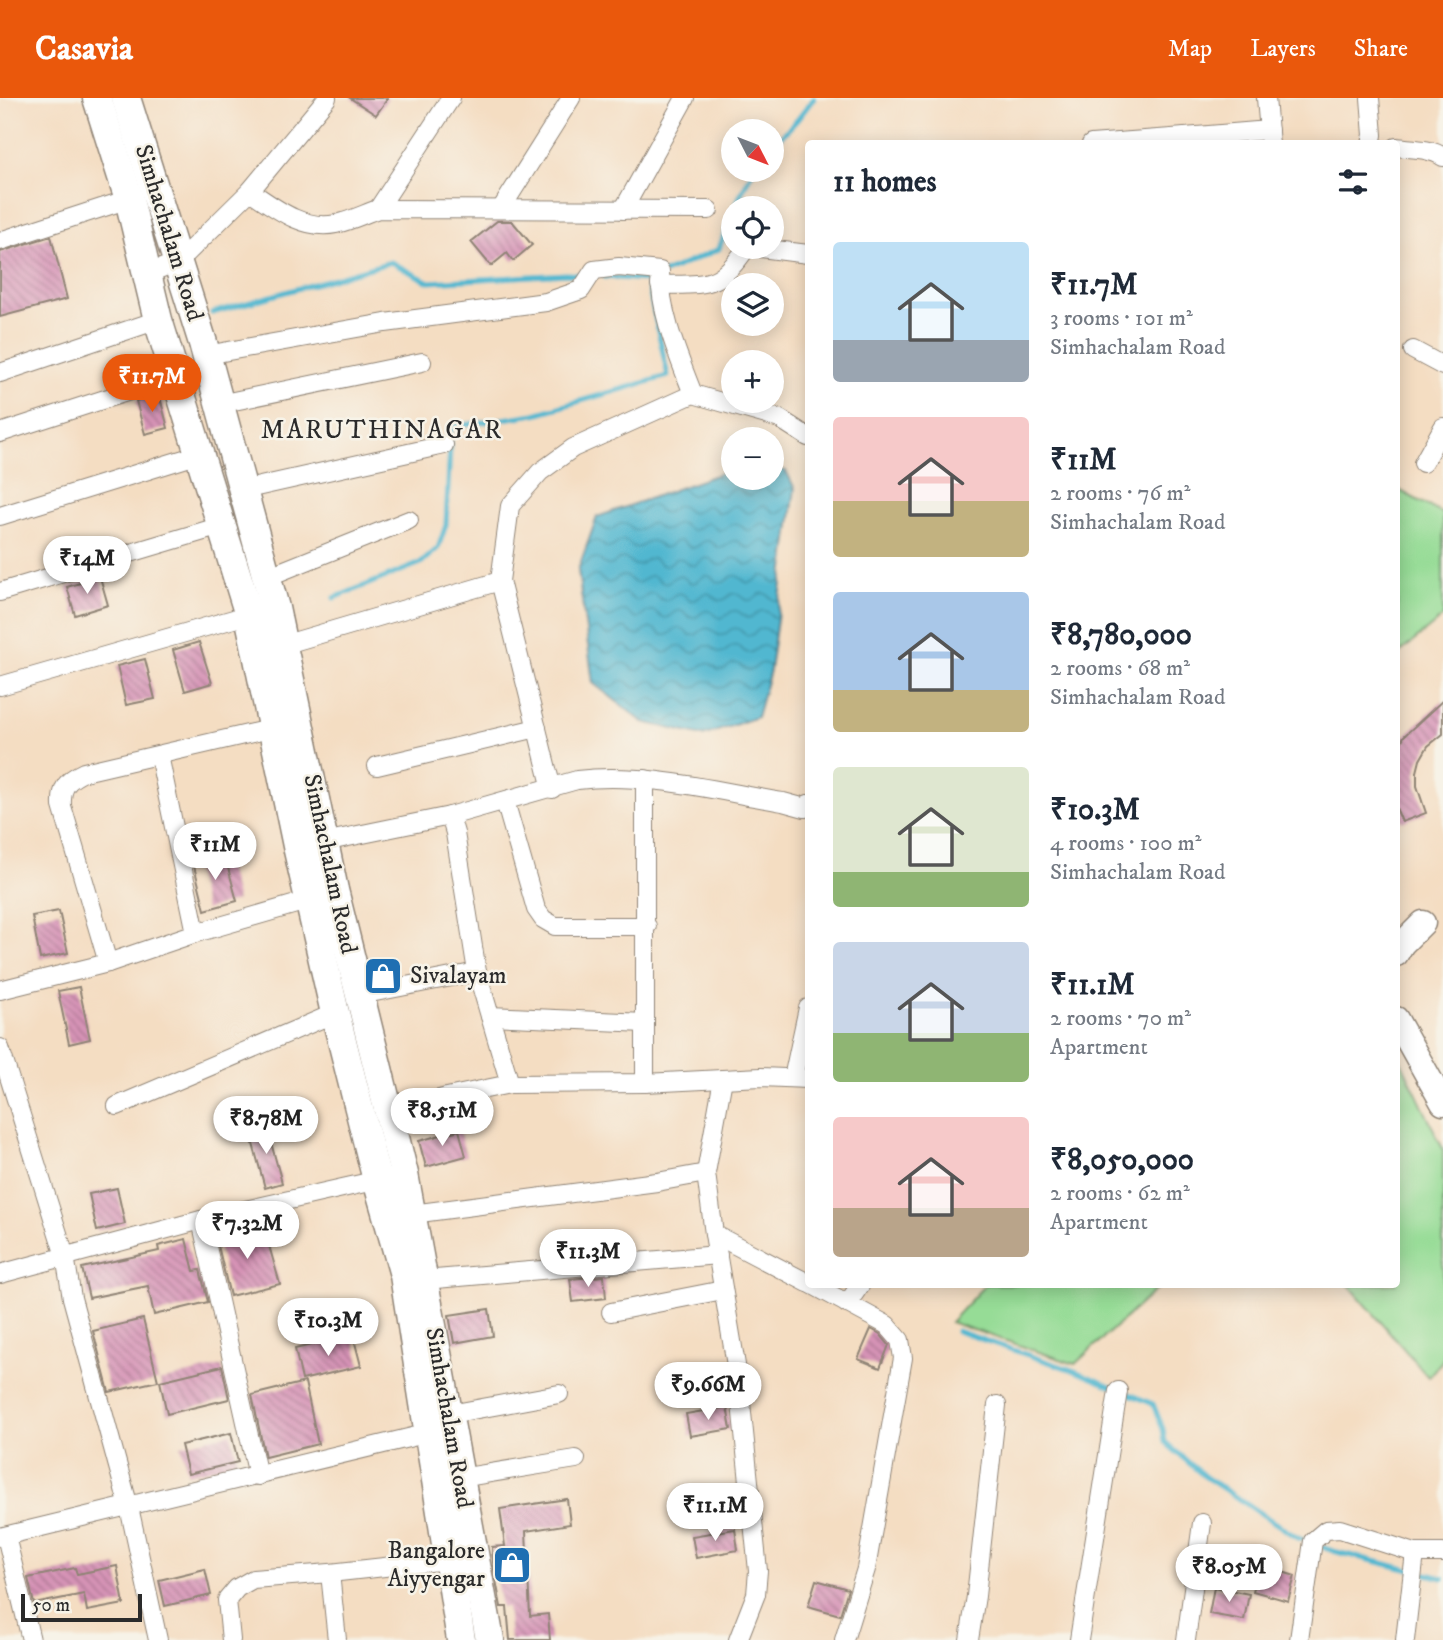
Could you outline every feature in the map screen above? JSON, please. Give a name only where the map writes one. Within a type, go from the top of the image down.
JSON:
[{"type":"main road","points":[[97,98],[129,199],[158,320],[221,526],[262,611],[274,728],[311,845],[310,900],[335,1013],[404,1275],[461,1640]]},
{"type":"main road","name":"Simhachalam Road","points":[[126,98],[206,355],[267,577],[262,611],[283,645],[311,845],[360,995],[404,1174],[450,1414],[489,1640]]},
{"type":"street","points":[[148,273],[178,262],[250,191],[327,98]]},
{"type":"street","points":[[378,209],[451,98]]},
{"type":"street","points":[[501,209],[571,98]]},
{"type":"street","points":[[623,210],[685,98]]},
{"type":"street","points":[[1185,140],[1269,137],[1266,98]]},
{"type":"street","points":[[1370,98],[1372,140]]},
{"type":"street","points":[[1400,147],[1426,150],[1443,157]]},
{"type":"street","points":[[250,191],[286,214],[311,225],[336,224],[378,209],[709,210]]},
{"type":"street","points":[[0,241],[129,199]]},
{"type":"street","points":[[784,251],[805,254]]},
{"type":"street","points":[[206,355],[384,323],[546,302],[586,283],[594,270],[619,267],[660,278],[708,284],[724,277],[739,259]]},
{"type":"street","points":[[660,278],[675,345],[693,394]]},
{"type":"street","points":[[0,373],[158,320]]},
{"type":"street","points":[[1413,350],[1443,366]]},
{"type":"street","points":[[219,404],[422,362]]},
{"type":"street","points":[[0,433],[176,376]]},
{"type":"street","points":[[552,789],[500,581],[510,506],[540,472],[564,454],[595,436],[693,394],[780,419],[805,435]]},
{"type":"street","points":[[1423,463],[1443,427]]},
{"type":"street","points":[[243,491],[444,444]]},
{"type":"street","points":[[0,516],[200,454]]},
{"type":"street","points":[[267,577],[410,520]]},
{"type":"street","points":[[0,592],[221,526]]},
{"type":"street","points":[[283,645],[500,581]]},
{"type":"street","points":[[0,686],[262,611]]},
{"type":"street","points":[[108,963],[62,806],[61,794],[65,785],[84,772],[274,728]]},
{"type":"street","points":[[377,766],[537,729]]},
{"type":"street","points":[[159,755],[195,933]]},
{"type":"street","points":[[311,845],[450,816],[577,780],[598,778],[645,779],[805,808]]},
{"type":"street","points":[[645,779],[645,1083]]},
{"type":"street","points":[[505,801],[536,909],[543,919],[555,926],[647,926]]},
{"type":"street","points":[[450,816],[477,972],[510,1084]]},
{"type":"street","points":[[0,990],[108,963],[195,933],[310,900]]},
{"type":"street","points":[[1400,947],[1423,923]]},
{"type":"street","points":[[360,995],[477,972]]},
{"type":"street","points":[[117,1106],[335,1013]]},
{"type":"street","points":[[490,1016],[645,1023]]},
{"type":"street","points":[[1400,1026],[1443,1103]]},
{"type":"street","points":[[389,1113],[510,1084],[801,1078],[805,1038]]},
{"type":"street","points":[[0,1048],[65,1256],[72,1298],[129,1507],[158,1640]]},
{"type":"street","points":[[723,1079],[706,1173],[739,1383],[758,1572],[756,1594],[738,1640]]},
{"type":"street","points":[[412,1214],[657,1182],[706,1173]]},
{"type":"street","points":[[0,1274],[201,1220],[404,1174]]},
{"type":"street","points":[[201,1220],[258,1476]]},
{"type":"street","points":[[714,1234],[805,1281]]},
{"type":"street","points":[[425,1280],[718,1255]]},
{"type":"street","points":[[817,1288],[887,1325],[900,1340],[903,1358],[866,1569],[844,1640]]},
{"type":"street","points":[[847,1304],[858,1288]]},
{"type":"street","points":[[611,1312],[723,1290]]},
{"type":"street","points":[[1079,1640],[1118,1391]]},
{"type":"street","points":[[450,1414],[559,1394]]},
{"type":"street","points":[[969,1640],[997,1405]]},
{"type":"street","points":[[31,1640],[3,1536],[429,1433]]},
{"type":"street","points":[[460,1478],[576,1459]]},
{"type":"street","points":[[1186,1640],[1202,1523]]},
{"type":"street","points":[[1299,1640],[1312,1548],[1326,1530],[1340,1529],[1415,1556],[1443,1553]]},
{"type":"street","points":[[1405,1640],[1415,1556]]},
{"type":"street","points":[[231,1640],[228,1600],[237,1588],[253,1579],[449,1560]]},
{"type":"street","points":[[330,1573],[337,1640]]},
{"type":"green space","points":[[1400,491],[1443,514],[1443,617],[1400,653]]},
{"type":"green space","points":[[1400,1059],[1443,1149],[1443,1360],[1428,1377],[1352,1288],[1400,1288]]},
{"type":"green space","points":[[982,1288],[1158,1288],[1075,1364],[950,1322]]},
{"type":"water","points":[[786,471],[795,489],[770,670],[757,717],[703,736],[643,722],[593,683],[578,570],[597,517],[721,473],[721,490],[784,490]]},
{"type":"building","points":[[350,98],[388,98],[376,115]]},
{"type":"building","points":[[497,221],[512,221],[532,245],[513,261],[507,253],[491,266],[471,242]]},
{"type":"building","points":[[51,236],[67,299],[0,317],[0,252]]},
{"type":"building","points":[[159,394],[168,428],[145,434],[136,401]]},
{"type":"building","points":[[100,577],[108,605],[75,615],[67,587]]},
{"type":"building","points":[[199,642],[212,683],[185,691],[173,650]]},
{"type":"building","points":[[145,659],[155,699],[126,705],[117,666]]},
{"type":"building","points":[[1443,700],[1443,734],[1428,746],[1417,772],[1417,786],[1426,813],[1402,822],[1400,746],[1404,736]]},
{"type":"building","points":[[224,853],[237,901],[205,910],[193,862]]},
{"type":"building","points":[[59,911],[68,953],[40,959],[32,916]]},
{"type":"building","points":[[79,987],[90,1039],[69,1044],[58,991]]},
{"type":"building","points":[[266,1124],[282,1183],[265,1188],[249,1129]]},
{"type":"building","points":[[459,1130],[466,1156],[426,1167],[419,1141]]},
{"type":"building","points":[[117,1188],[125,1224],[97,1231],[89,1194]]},
{"type":"building","points":[[263,1225],[280,1284],[230,1296],[216,1237]]},
{"type":"building","points":[[186,1239],[194,1271],[200,1270],[208,1302],[154,1315],[148,1286],[89,1298],[82,1268],[159,1251],[158,1246]]},
{"type":"building","points":[[604,1276],[606,1298],[573,1302],[570,1279]]},
{"type":"building","points":[[489,1309],[493,1336],[454,1343],[449,1315]]},
{"type":"building","points":[[143,1319],[158,1381],[109,1392],[93,1331]]},
{"type":"building","points":[[871,1329],[880,1334],[889,1345],[880,1368],[858,1359]]},
{"type":"building","points":[[353,1335],[361,1366],[302,1380],[295,1349]]},
{"type":"building","points":[[222,1366],[229,1399],[167,1414],[160,1381]]},
{"type":"building","points":[[305,1382],[318,1444],[265,1457],[252,1395]]},
{"type":"building","points":[[727,1407],[731,1429],[690,1436],[686,1414]]},
{"type":"building","points":[[231,1433],[238,1462],[188,1474],[181,1445]]},
{"type":"building","points":[[567,1499],[570,1524],[526,1531],[530,1616],[548,1614],[550,1640],[510,1640],[507,1607],[501,1607],[493,1564],[492,1547],[505,1546],[500,1509]]},
{"type":"building","points":[[735,1529],[738,1550],[696,1558],[692,1536]]},
{"type":"building","points":[[1260,1565],[1295,1576],[1288,1601],[1253,1591]]},
{"type":"building","points":[[117,1566],[124,1604],[87,1611],[84,1594],[34,1604],[28,1578],[75,1568],[77,1574]]},
{"type":"building","points":[[205,1569],[211,1595],[165,1606],[159,1580]]},
{"type":"building","points":[[816,1580],[848,1589],[840,1615],[808,1606]]},
{"type":"building","points":[[1214,1587],[1249,1594],[1244,1620],[1209,1614]]},
{"type":"waterway","points":[[784,134],[814,98]]},
{"type":"waterway","points":[[740,196],[747,182]]},
{"type":"waterway","points":[[664,273],[719,249],[721,243]]},
{"type":"waterway","points":[[212,313],[391,262],[429,282],[585,275]]},
{"type":"waterway","points":[[334,598],[421,563],[438,548],[446,525],[451,427],[535,414],[668,376],[647,280],[655,276]]},
{"type":"waterway","points":[[605,277],[647,280]]},
{"type":"waterway","points":[[957,1331],[1075,1371],[1153,1404],[1165,1442],[1204,1476],[1298,1538],[1333,1551],[1443,1578]]},
{"type":"place","name":"Sivalayam","points":[[383,976]]},
{"type":"place","name":"Bangalore Aiyyengar","points":[[512,1565]]},
{"type":"district","name":"MARUTHINAGAR","points":[[382,430]]}]
